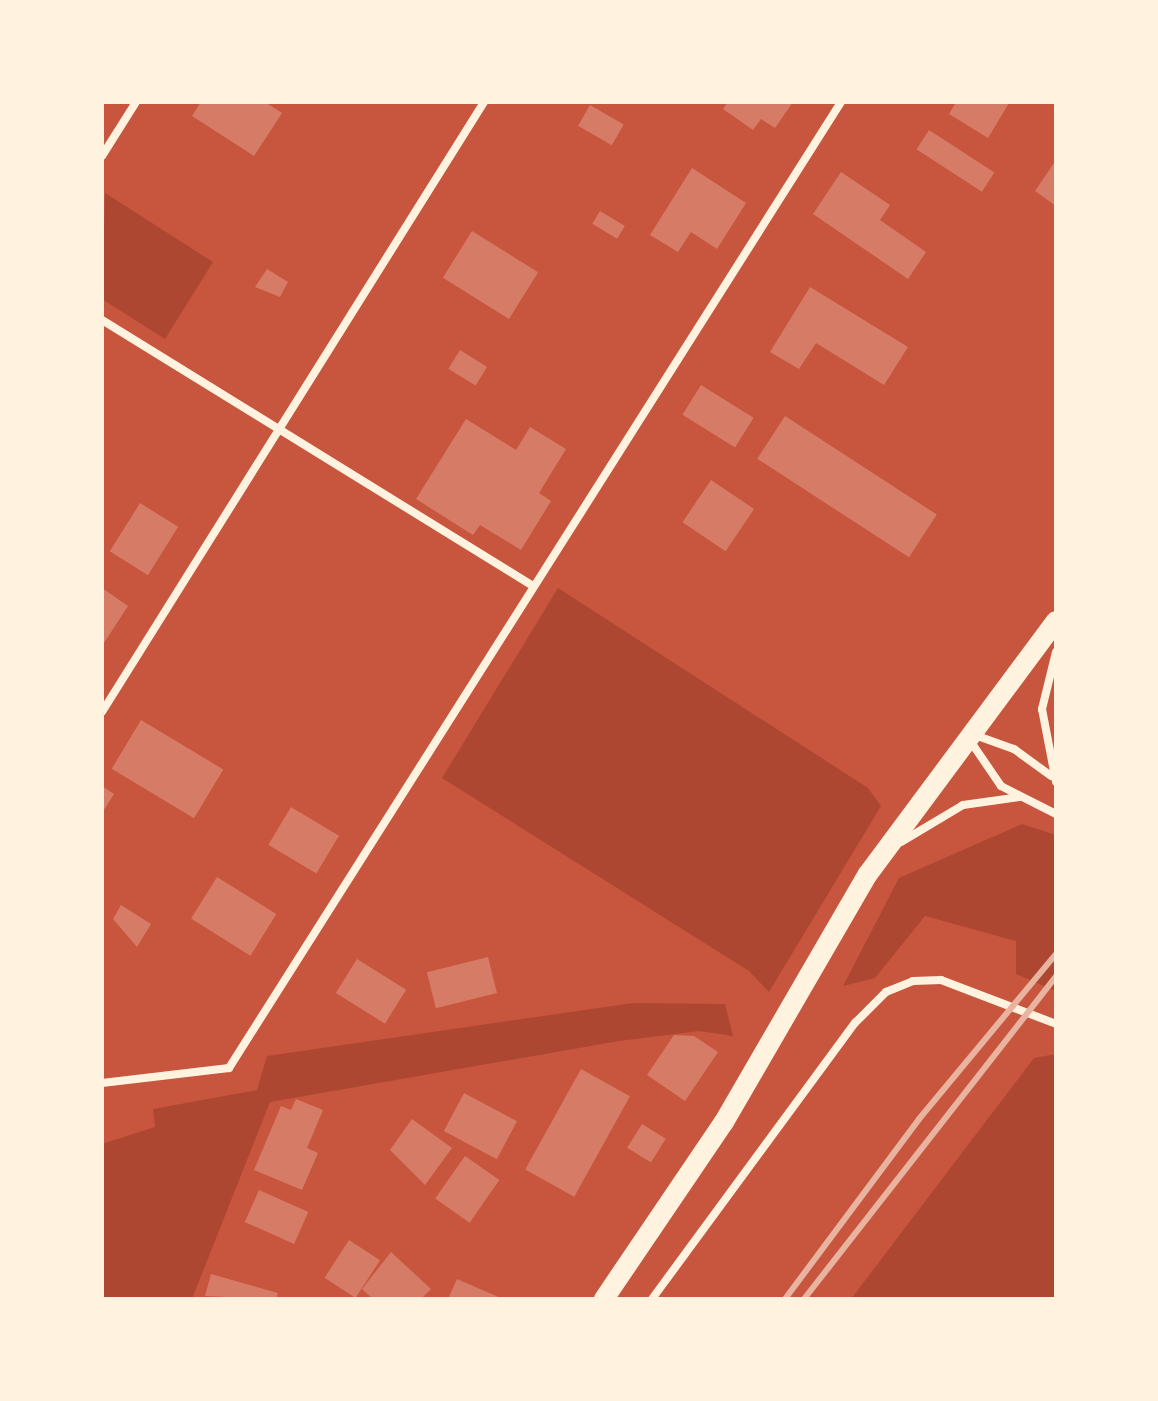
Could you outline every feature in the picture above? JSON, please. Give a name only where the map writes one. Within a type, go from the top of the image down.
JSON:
[{"type":"main road","points":[[604,1299],[729,1114],[880,856],[968,733],[1056,621]]},
{"type":"street","points":[[102,156],[136,102]]},
{"type":"street","points":[[102,712],[484,102]]},
{"type":"street","points":[[102,1083],[229,1068],[841,102]]},
{"type":"street","points":[[102,320],[533,586]]},
{"type":"street","points":[[1055,780],[1042,709],[1056,652]]},
{"type":"street","points":[[968,733],[1014,749],[1055,780]]},
{"type":"street","points":[[968,733],[990,776],[1019,797],[1056,814]]},
{"type":"street","points":[[880,856],[963,805],[1019,797]]},
{"type":"street","points":[[652,1299],[855,1023],[886,992],[913,981],[941,980],[1056,1024]]},
{"type":"shaded area","points":[[105,193],[213,262],[165,339],[102,299]]},
{"type":"shaded area","points":[[558,588],[868,788],[881,806],[769,992],[749,971],[442,778]]},
{"type":"shaded area","points":[[1022,824],[1056,835],[1056,991],[1016,974],[1016,941],[925,916],[875,978],[843,986],[899,878]]},
{"type":"shaded area","points":[[633,1003],[725,1004],[733,1036],[699,1031],[619,1041],[270,1102],[192,1299],[102,1299],[102,1144],[155,1127],[153,1109],[257,1090],[267,1056]]},
{"type":"shaded area","points":[[1056,1054],[1056,1299],[851,1299],[1034,1058]]},
{"type":"building","points":[[201,102],[265,102],[282,113],[254,156],[192,116]]},
{"type":"building","points":[[728,102],[793,102],[775,128],[761,119],[753,130],[723,109]]},
{"type":"building","points":[[956,102],[1009,103],[988,138],[949,114]]},
{"type":"building","points":[[590,105],[624,124],[612,145],[578,126]]},
{"type":"building","points":[[929,130],[994,172],[982,192],[916,149]]},
{"type":"building","points":[[1056,160],[1056,206],[1035,191]]},
{"type":"building","points":[[692,168],[746,203],[717,249],[691,232],[678,252],[650,235]]},
{"type":"building","points":[[841,172],[890,205],[880,220],[926,252],[908,279],[813,214]]},
{"type":"building","points":[[600,211],[625,226],[617,239],[592,224]]},
{"type":"building","points":[[472,231],[538,272],[509,319],[443,278]]},
{"type":"building","points":[[267,269],[288,282],[280,297],[255,287]]},
{"type":"building","points":[[810,287],[908,347],[884,385],[816,343],[799,369],[770,352]]},
{"type":"building","points":[[460,350],[487,367],[475,386],[448,369]]},
{"type":"building","points":[[701,385],[754,418],[735,448],[682,415]]},
{"type":"building","points":[[785,416],[937,515],[909,557],[757,459]]},
{"type":"building","points":[[466,419],[516,450],[530,427],[566,449],[539,493],[551,501],[521,550],[480,525],[473,535],[416,499]]},
{"type":"building","points":[[711,480],[754,509],[726,551],[682,522]]},
{"type":"building","points":[[140,503],[178,527],[148,575],[110,551]]},
{"type":"building","points":[[102,588],[128,606],[102,646]]},
{"type":"building","points":[[141,720],[223,769],[194,818],[112,769]]},
{"type":"building","points":[[102,786],[114,794],[102,813]]},
{"type":"building","points":[[291,807],[339,836],[316,874],[268,845]]},
{"type":"building","points":[[217,877],[276,914],[250,956],[191,919]]},
{"type":"building","points":[[121,905],[151,924],[137,947],[113,919]]},
{"type":"building","points":[[488,957],[497,993],[436,1008],[427,972]]},
{"type":"building","points":[[357,959],[406,990],[385,1024],[336,993]]},
{"type":"building","points":[[674,1035],[694,1036],[718,1052],[685,1101],[647,1075]]},
{"type":"building","points":[[581,1069],[630,1096],[574,1197],[525,1170]]},
{"type":"building","points":[[464,1093],[517,1121],[497,1159],[444,1131]]},
{"type":"building","points":[[296,1099],[323,1110],[307,1148],[318,1153],[302,1190],[254,1170],[281,1106],[291,1110]]},
{"type":"building","points":[[412,1119],[452,1148],[425,1185],[390,1150]]},
{"type":"building","points":[[642,1124],[666,1139],[651,1163],[627,1148]]},
{"type":"building","points":[[465,1156],[499,1180],[470,1223],[435,1199]]},
{"type":"building","points":[[259,1190],[308,1212],[294,1244],[245,1222]]},
{"type":"building","points":[[349,1240],[380,1260],[356,1298],[324,1278]]},
{"type":"building","points":[[391,1252],[431,1289],[421,1299],[373,1299],[362,1289]]},
{"type":"building","points":[[211,1274],[278,1293],[276,1299],[205,1296]]},
{"type":"building","points":[[457,1279],[503,1299],[448,1299]]},
{"type":"railway","points":[[785,1299],[919,1119],[1056,954]]},
{"type":"railway","points":[[804,1299],[1056,977]]}]
